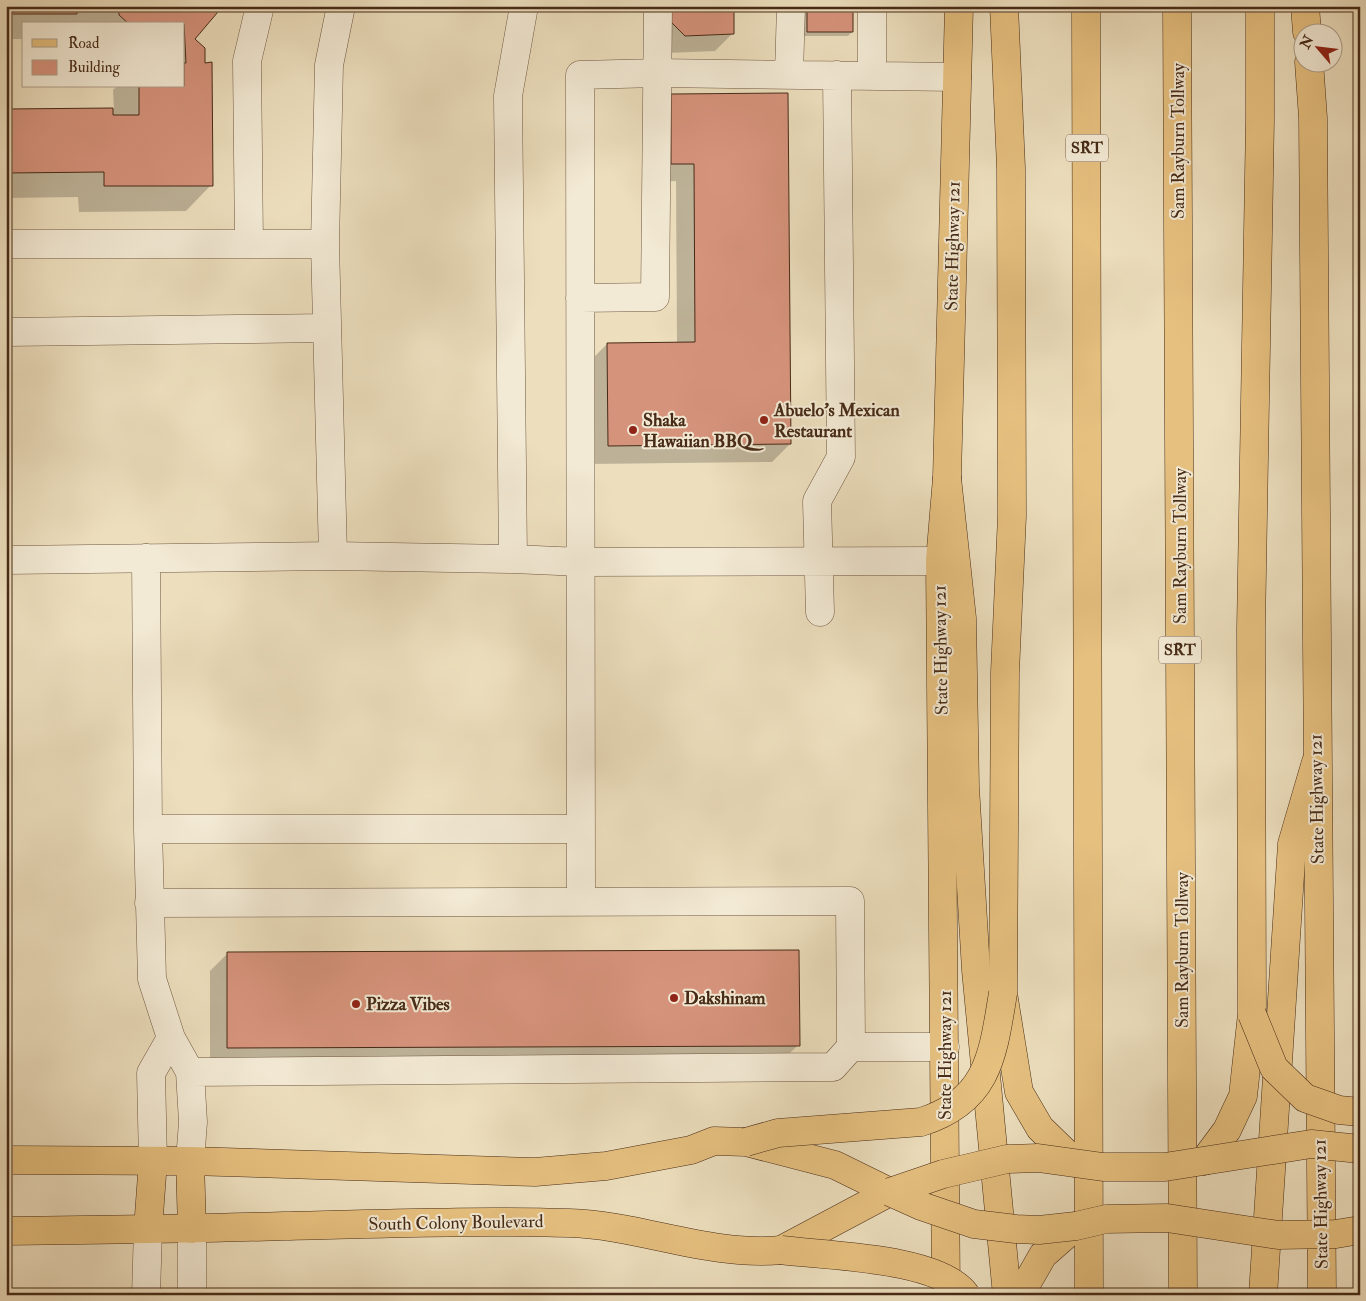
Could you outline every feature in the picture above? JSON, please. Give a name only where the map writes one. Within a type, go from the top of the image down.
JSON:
[{"type":"main road","name":"State Highway 121","points":[[946,1295],[940,560],[947,478],[959,6]]},
{"type":"main road","points":[[746,1142],[778,1133],[921,1122],[937,1117],[960,1105],[974,1089],[994,1052],[1003,993],[1005,672],[1012,506],[1011,168],[1004,6]]},
{"type":"main road","name":"SRT","points":[[1086,6],[1089,1295]]},
{"type":"main road","name":"Sam Rayburn Tollway","points":[[1177,6],[1184,1295]]},
{"type":"main road","points":[[1204,1161],[1228,1130],[1243,1096],[1252,1014],[1251,628],[1260,120],[1260,6]]},
{"type":"main road","points":[[1305,6],[1306,22]]},
{"type":"main road","name":"State Highway 121","points":[[1310,72],[1313,118],[1316,762],[1322,1295]]},
{"type":"main road","points":[[947,478],[962,618],[965,787],[976,970],[1007,1295]]},
{"type":"main road","points":[[1263,1295],[1292,844],[1316,762]]},
{"type":"main road","points":[[1003,993],[1019,1092],[1040,1128],[1076,1163]]},
{"type":"main road","points":[[1252,1014],[1274,1068],[1305,1098],[1339,1110],[1360,1112]]},
{"type":"main road","points":[[6,1160],[190,1161],[535,1172],[606,1166],[691,1150],[714,1141],[746,1142],[835,1165],[921,1206],[974,1224],[1039,1230],[1076,1226],[1106,1219],[1167,1218],[1278,1235],[1336,1234],[1360,1230]]},
{"type":"main road","name":"South Colony Boulevard","points":[[6,1231],[192,1229],[498,1221],[578,1223],[632,1230],[705,1246],[769,1251],[781,1250],[890,1192],[943,1174],[1007,1159],[1038,1158],[1103,1167],[1164,1167],[1311,1144],[1360,1149]]},
{"type":"main road","points":[[148,1229],[153,1161]]},
{"type":"main road","points":[[190,1161],[192,1229]]},
{"type":"main road","points":[[1020,1295],[1044,1255],[1076,1226]]},
{"type":"main road","points":[[781,1250],[902,1264],[934,1272],[961,1288],[966,1295]]},
{"type":"lane","points":[[249,244],[247,61],[260,6]]},
{"type":"lane","points":[[333,556],[325,244],[329,65],[341,6]]},
{"type":"lane","points":[[513,559],[508,96],[524,6]]},
{"type":"lane","points":[[580,298],[655,297],[658,6]]},
{"type":"lane","points":[[790,74],[791,6]]},
{"type":"lane","points":[[872,6],[872,76]]},
{"type":"lane","points":[[582,902],[580,75],[658,72],[957,77]]},
{"type":"lane","points":[[820,612],[818,501],[840,457],[838,75]]},
{"type":"lane","points":[[6,244],[325,244]]},
{"type":"lane","points":[[6,332],[326,328]]},
{"type":"lane","points":[[6,560],[333,556],[581,562],[940,560]]},
{"type":"lane","points":[[146,558],[149,903],[152,979],[171,1038],[190,1072],[193,1122],[190,1161]]},
{"type":"lane","points":[[148,829],[581,829]]},
{"type":"lane","points":[[149,903],[850,901],[851,1047],[833,1066],[190,1072]]},
{"type":"lane","points":[[153,1161],[151,1073],[171,1038]]},
{"type":"lane","points":[[851,1047],[945,1047]]},
{"type":"lane","points":[[146,1295],[148,1229]]},
{"type":"lane","points":[[192,1229],[192,1295]]},
{"type":"building","points":[[6,6],[77,6],[77,14],[6,14]]},
{"type":"building","points":[[119,6],[223,6],[195,39],[205,48],[205,63],[212,62],[213,186],[104,186],[104,172],[6,173],[6,109],[113,108],[113,115],[139,115],[139,88],[185,88],[185,22],[127,22],[119,15]]},
{"type":"building","points":[[671,6],[734,6],[734,34],[685,36],[671,22]]},
{"type":"building","points":[[807,6],[853,6],[853,32],[807,32]]},
{"type":"building","points":[[788,93],[791,444],[608,446],[607,343],[695,342],[694,164],[671,164],[671,94]]},
{"type":"building","points":[[799,950],[800,1046],[227,1048],[227,952]]},
{"type":"place","name":"Abuelo's Mexican Restaurant","points":[[764,420]]},
{"type":"place","name":"Shaka Hawaiian BBQ","points":[[633,430]]},
{"type":"place","name":"Dakshinam","points":[[674,998]]},
{"type":"place","name":"Pizza Vibes","points":[[356,1004]]}]
